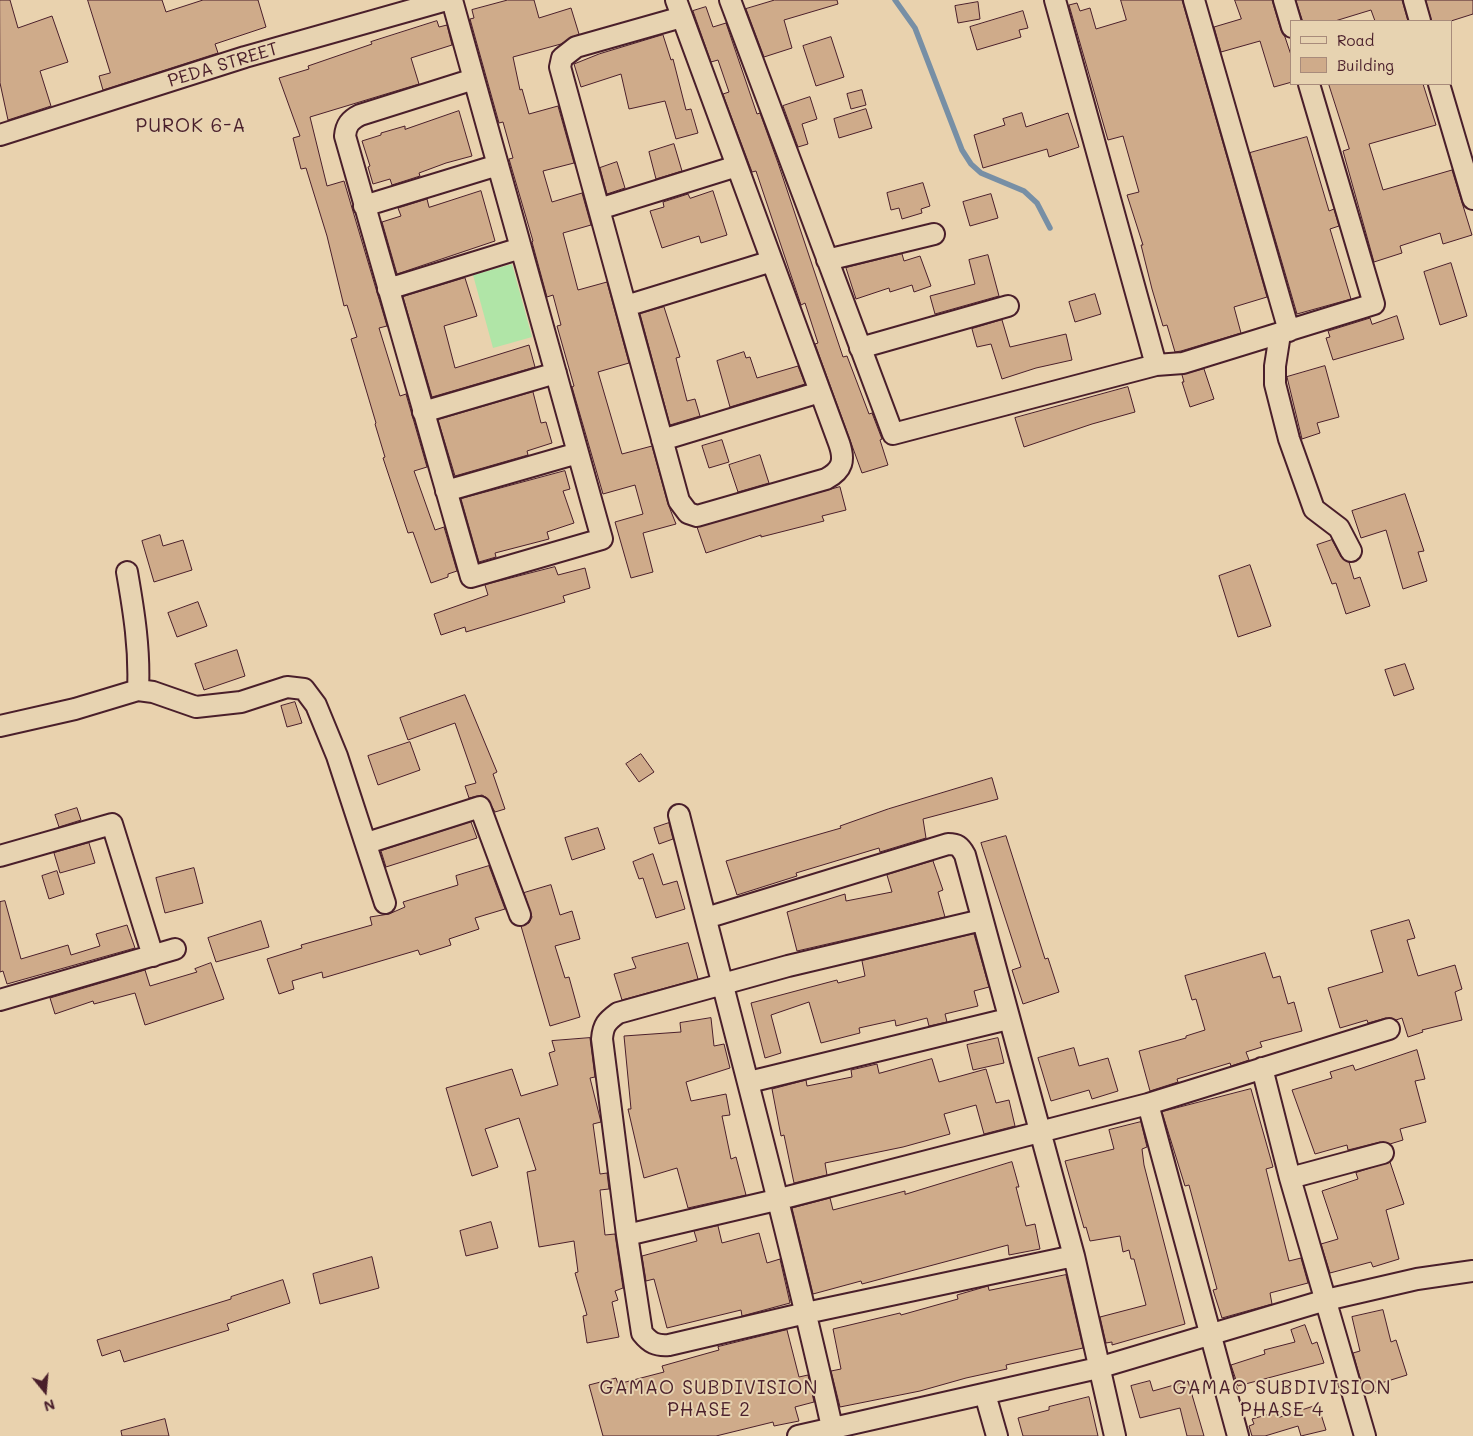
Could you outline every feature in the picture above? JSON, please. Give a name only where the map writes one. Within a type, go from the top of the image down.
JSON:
[{"type":"street","name":"PEDA STREET","points":[[0,136],[245,57],[447,0]]},
{"type":"street","points":[[452,0],[556,373],[602,539],[471,577],[345,136],[346,127],[352,119],[474,79]]},
{"type":"street","points":[[730,0],[893,434],[1156,365],[1183,363],[1374,304],[1308,85]]},
{"type":"street","points":[[1055,0],[1156,365]]},
{"type":"street","points":[[1194,0],[1285,332],[1275,366],[1275,384],[1292,448],[1314,510],[1339,528],[1351,550]]},
{"type":"street","points":[[1284,0],[1290,20]]},
{"type":"street","points":[[1414,0],[1420,20]]},
{"type":"street","points":[[679,8],[737,166],[842,454],[842,464],[837,473],[826,479],[697,516],[688,513],[679,500],[560,67],[562,58],[576,47],[679,8]]},
{"type":"street","points":[[1439,85],[1473,199]]},
{"type":"street","points":[[364,206],[498,165]]},
{"type":"street","points":[[599,209],[737,166]]},
{"type":"street","points":[[827,260],[934,234]]},
{"type":"street","points":[[388,288],[521,248]]},
{"type":"street","points":[[626,306],[772,261]]},
{"type":"street","points":[[860,348],[1008,306]]},
{"type":"street","points":[[423,412],[556,373]]},
{"type":"street","points":[[662,440],[820,392]]},
{"type":"street","points":[[446,492],[578,453]]},
{"type":"street","points":[[127,572],[136,623],[139,659],[138,690]]},
{"type":"street","points":[[0,726],[75,709],[138,690],[153,692],[196,707],[241,702],[287,687],[304,689],[316,705],[326,730],[367,843],[385,903]]},
{"type":"street","points":[[367,843],[480,807],[520,915]]},
{"type":"street","points":[[679,816],[749,1082],[832,1427]]},
{"type":"street","points":[[0,856],[112,824],[153,956]]},
{"type":"street","points":[[706,918],[948,844],[956,844],[965,854],[1008,1019],[1074,1256],[1115,1436]]},
{"type":"street","points":[[982,920],[724,984],[618,1013],[607,1020],[603,1029],[602,1039],[627,1235],[642,1333],[649,1342],[658,1346],[669,1345],[806,1313],[1074,1256]]},
{"type":"street","points":[[0,1000],[175,950]]},
{"type":"street","points":[[749,1082],[1008,1019]]},
{"type":"street","points":[[627,1235],[776,1200],[1148,1104],[1389,1029]]},
{"type":"street","points":[[1262,1068],[1290,1178],[1365,1436]]},
{"type":"street","points":[[1148,1104],[1212,1334],[1238,1436]]},
{"type":"street","points":[[1290,1178],[1383,1153]]},
{"type":"street","points":[[798,1436],[1098,1368],[1326,1300],[1417,1279],[1473,1271]]},
{"type":"street","points":[[985,1394],[997,1436]]},
{"type":"green space","points":[[512,264],[532,337],[493,348],[473,275]]},
{"type":"building","points":[[0,0],[10,0],[18,28],[52,16],[68,62],[40,71],[51,106],[8,120],[0,83]]},
{"type":"building","points":[[88,0],[162,0],[166,12],[203,0],[258,0],[266,27],[215,44],[218,53],[103,90],[99,76],[110,73]]},
{"type":"building","points":[[508,0],[534,0],[539,18],[571,8],[579,34],[561,44],[513,57],[520,90],[522,89],[529,114],[558,106],[574,163],[543,171],[552,202],[582,193],[591,225],[563,233],[578,290],[607,282],[629,363],[598,372],[622,454],[652,446],[668,504],[676,524],[643,533],[653,572],[631,578],[615,522],[643,514],[635,485],[603,494],[572,387],[574,386],[557,326],[561,325],[553,295],[547,297],[509,159],[513,158],[503,122],[499,123],[470,19],[474,18],[472,10]]},
{"type":"building","points":[[775,0],[837,0],[838,4],[784,20],[792,48],[764,57],[746,9]]},
{"type":"building","points":[[1121,0],[1182,0],[1267,297],[1234,307],[1241,333],[1175,352],[1167,325],[1163,326],[1141,245],[1143,245],[1127,195],[1139,192],[1123,136],[1108,140],[1069,5],[1077,3],[1080,11],[1090,8],[1096,29],[1126,20]]},
{"type":"building","points":[[1235,0],[1272,0],[1290,52],[1290,83],[1274,87],[1260,41],[1221,52],[1214,27],[1241,19]]},
{"type":"building","points":[[1296,0],[1402,0],[1408,20],[1375,20],[1371,10],[1338,20],[1303,20]]},
{"type":"building","points":[[1426,0],[1473,0],[1473,14],[1453,20],[1432,20]]},
{"type":"building","points":[[978,2],[980,19],[958,23],[955,6]]},
{"type":"building","points":[[706,7],[713,27],[726,23],[757,114],[760,113],[778,163],[843,357],[847,356],[869,414],[872,413],[882,439],[880,440],[888,465],[862,473],[815,344],[818,343],[805,303],[801,305],[756,171],[752,172],[725,100],[723,94],[729,92],[718,60],[711,62],[693,11]]},
{"type":"building","points":[[1023,11],[1028,28],[1019,30],[1021,37],[977,50],[970,27]]},
{"type":"building","points":[[437,21],[439,27],[447,25],[452,45],[411,58],[419,84],[310,117],[327,186],[344,181],[387,326],[379,328],[400,396],[406,394],[427,467],[414,471],[435,530],[444,527],[457,571],[448,574],[448,577],[431,583],[413,532],[408,533],[383,458],[385,457],[376,423],[351,339],[357,337],[347,305],[344,306],[327,236],[306,168],[301,169],[293,138],[300,136],[279,78],[309,69],[308,66],[372,44],[371,42]]},
{"type":"building","points":[[663,35],[671,60],[673,59],[686,110],[691,109],[698,133],[676,139],[665,101],[629,109],[621,74],[581,87],[574,64],[599,54]]},
{"type":"building","points":[[831,37],[844,77],[816,86],[803,46]]},
{"type":"building","points":[[1329,85],[1423,85],[1436,125],[1369,144],[1383,190],[1452,170],[1472,235],[1443,244],[1440,233],[1400,246],[1402,253],[1374,262],[1343,151],[1349,149]]},
{"type":"building","points":[[862,90],[866,105],[851,109],[847,94]]},
{"type":"building","points":[[810,97],[817,119],[802,124],[808,144],[798,147],[783,106]]},
{"type":"building","points":[[866,109],[872,128],[839,138],[834,119]]},
{"type":"building","points":[[459,111],[472,156],[446,163],[419,173],[420,176],[392,185],[390,179],[373,184],[368,167],[370,166],[362,141],[381,135],[381,133],[405,126],[405,129]]},
{"type":"building","points":[[1022,113],[1026,127],[1068,113],[1079,147],[1049,157],[1047,149],[983,168],[974,135],[1005,125],[1003,119]]},
{"type":"building","points":[[1307,137],[1329,211],[1334,209],[1339,226],[1330,229],[1351,299],[1297,314],[1250,153]]},
{"type":"building","points":[[674,144],[682,171],[656,179],[649,152]]},
{"type":"building","points":[[617,162],[625,188],[607,194],[600,168]]},
{"type":"building","points":[[923,183],[930,206],[921,209],[922,213],[902,219],[899,208],[891,210],[887,193]]},
{"type":"building","points":[[481,191],[495,241],[397,274],[382,222],[401,216],[398,208],[427,199],[429,207]]},
{"type":"building","points":[[713,191],[727,235],[701,243],[699,236],[662,248],[650,211],[664,207],[663,202],[688,194],[690,198]]},
{"type":"building","points":[[991,194],[998,218],[970,226],[963,202]]},
{"type":"building","points":[[902,254],[904,261],[920,256],[931,286],[914,292],[912,285],[890,292],[889,288],[856,299],[846,268]]},
{"type":"building","points":[[988,255],[999,296],[935,314],[930,296],[975,284],[969,260]]},
{"type":"building","points":[[1451,263],[1467,316],[1440,325],[1424,272]]},
{"type":"building","points":[[465,278],[477,316],[444,326],[455,368],[529,345],[535,367],[432,397],[403,297]]},
{"type":"building","points":[[1095,294],[1101,314],[1075,322],[1069,302]]},
{"type":"building","points":[[664,307],[680,357],[676,358],[687,401],[695,399],[700,416],[670,425],[640,314]]},
{"type":"building","points":[[1397,316],[1404,339],[1333,360],[1326,338],[1330,337],[1328,331],[1370,318],[1372,324]]},
{"type":"building","points":[[1002,320],[1010,347],[1066,334],[1072,360],[1036,368],[1002,379],[991,344],[977,347],[972,329]]},
{"type":"building","points":[[744,352],[746,358],[750,357],[757,378],[798,366],[805,384],[730,407],[717,361]]},
{"type":"building","points":[[1325,366],[1339,417],[1317,423],[1320,433],[1302,439],[1287,377]]},
{"type":"building","points":[[1204,369],[1214,399],[1190,407],[1182,382],[1184,382],[1182,375]]},
{"type":"building","points":[[1128,387],[1135,412],[1024,447],[1015,418]]},
{"type":"building","points":[[533,392],[541,423],[546,422],[552,443],[527,451],[528,455],[455,476],[438,420]]},
{"type":"building","points":[[722,440],[729,462],[709,468],[702,446]]},
{"type":"building","points":[[760,455],[769,483],[738,492],[729,465]]},
{"type":"building","points":[[565,471],[570,489],[563,491],[574,523],[547,532],[549,539],[495,553],[496,557],[479,562],[461,499]]},
{"type":"building","points":[[840,487],[846,510],[822,516],[824,521],[761,537],[761,535],[706,553],[697,527]]},
{"type":"building","points":[[1405,494],[1424,551],[1418,552],[1427,581],[1403,589],[1386,530],[1361,538],[1352,511]]},
{"type":"building","points":[[160,535],[163,546],[183,540],[192,570],[154,582],[142,541]]},
{"type":"building","points":[[1332,540],[1341,557],[1349,562],[1354,579],[1360,577],[1370,606],[1346,614],[1336,583],[1332,584],[1317,545]]},
{"type":"building","points":[[1250,565],[1271,626],[1238,637],[1219,576]]},
{"type":"building","points":[[555,567],[558,575],[585,568],[590,588],[563,596],[565,602],[466,632],[465,627],[441,635],[434,614],[488,595],[485,585]]},
{"type":"building","points":[[198,602],[207,626],[177,637],[168,613]]},
{"type":"building","points":[[237,650],[245,676],[204,690],[195,664]]},
{"type":"building","points":[[1405,664],[1414,689],[1394,696],[1385,670]]},
{"type":"building","points":[[465,695],[497,772],[493,774],[505,809],[495,812],[487,798],[482,795],[469,798],[465,786],[476,783],[455,723],[408,740],[400,718]]},
{"type":"building","points":[[295,702],[302,723],[287,727],[281,706]]},
{"type":"building","points":[[410,742],[420,770],[378,785],[368,756]]},
{"type":"building","points":[[641,754],[654,772],[639,782],[626,764]]},
{"type":"building","points":[[992,778],[998,799],[923,819],[926,838],[880,852],[879,848],[796,873],[797,876],[737,895],[726,861],[841,828],[840,826],[888,809]]},
{"type":"building","points":[[77,808],[81,820],[59,827],[55,815]]},
{"type":"building","points":[[471,822],[477,838],[386,867],[381,851]]},
{"type":"building","points":[[669,823],[673,839],[659,844],[654,828]]},
{"type":"building","points":[[598,828],[605,849],[572,860],[565,838]]},
{"type":"building","points":[[1006,836],[1045,959],[1048,958],[1059,992],[1023,1004],[1012,970],[1021,967],[981,843]]},
{"type":"building","points":[[89,843],[95,863],[60,873],[54,853]]},
{"type":"building","points":[[653,854],[663,885],[677,881],[685,909],[656,918],[643,878],[639,879],[633,862]]},
{"type":"building","points":[[933,861],[943,890],[938,892],[945,917],[797,951],[787,912],[845,894],[846,901],[892,892],[887,875]]},
{"type":"building","points":[[489,866],[505,909],[475,918],[479,929],[449,939],[451,945],[420,955],[418,950],[323,978],[322,972],[292,981],[294,989],[279,994],[267,959],[302,948],[301,945],[372,925],[370,917],[389,914],[405,907],[403,902],[458,885],[456,876]]},
{"type":"building","points":[[194,868],[203,903],[165,913],[156,878]]},
{"type":"building","points":[[57,871],[64,894],[49,899],[42,876]]},
{"type":"building","points":[[551,885],[560,915],[572,911],[580,939],[555,946],[565,978],[569,977],[580,1017],[550,1026],[521,926],[529,923],[532,917],[524,893]]},
{"type":"building","points":[[5,901],[21,959],[68,945],[71,955],[100,946],[96,934],[127,925],[135,948],[7,984],[3,971],[0,972],[0,902]]},
{"type":"building","points":[[1409,920],[1415,938],[1407,940],[1418,976],[1455,965],[1462,989],[1455,992],[1462,1020],[1422,1030],[1423,1032],[1408,1037],[1402,1018],[1396,1020],[1386,1018],[1368,1023],[1367,1020],[1340,1028],[1328,988],[1383,972],[1371,931]]},
{"type":"building","points":[[261,921],[269,947],[216,962],[208,938]]},
{"type":"building","points":[[974,934],[989,987],[974,991],[978,1006],[945,1014],[947,1022],[929,1026],[927,1018],[896,1026],[895,1020],[859,1028],[860,1033],[821,1043],[809,1002],[771,1015],[781,1053],[765,1058],[751,1003],[837,980],[838,983],[865,976],[862,961]]},
{"type":"building","points":[[688,943],[698,979],[622,1000],[614,974],[636,968],[632,958]]},
{"type":"building","points":[[1265,953],[1273,978],[1280,976],[1288,1004],[1294,1002],[1302,1031],[1260,1042],[1262,1047],[1246,1052],[1249,1060],[1231,1066],[1230,1063],[1177,1079],[1178,1082],[1150,1091],[1139,1051],[1186,1038],[1186,1036],[1205,1030],[1196,999],[1192,1000],[1185,976]]},
{"type":"building","points":[[211,963],[224,999],[145,1025],[135,993],[94,1004],[93,1001],[55,1014],[50,998],[145,970],[150,986],[197,972],[195,969]]},
{"type":"building","points":[[711,1018],[714,1046],[724,1044],[730,1068],[686,1082],[691,1101],[726,1094],[730,1115],[722,1116],[731,1159],[736,1157],[746,1195],[688,1208],[677,1168],[644,1178],[628,1109],[631,1109],[624,1036],[681,1032],[680,1023]]},
{"type":"building","points":[[590,1038],[595,1077],[590,1078],[601,1122],[593,1124],[600,1174],[607,1173],[609,1189],[600,1190],[605,1235],[615,1234],[623,1288],[615,1291],[618,1300],[612,1302],[619,1337],[587,1343],[583,1316],[587,1315],[575,1273],[578,1272],[574,1241],[539,1247],[527,1172],[536,1170],[519,1118],[485,1129],[498,1167],[472,1176],[446,1088],[512,1069],[521,1096],[558,1085],[549,1053],[555,1051],[552,1041]]},
{"type":"building","points":[[998,1038],[1004,1063],[973,1070],[967,1045]]},
{"type":"building","points":[[1074,1048],[1079,1066],[1108,1058],[1118,1091],[1092,1099],[1089,1090],[1051,1101],[1038,1058]]},
{"type":"building","points":[[1417,1050],[1425,1079],[1415,1081],[1426,1122],[1400,1129],[1403,1140],[1390,1144],[1380,1142],[1348,1150],[1347,1145],[1315,1154],[1292,1090],[1332,1078],[1330,1072],[1353,1065],[1355,1070]]},
{"type":"building","points":[[932,1059],[939,1082],[986,1069],[996,1103],[1009,1100],[1015,1126],[984,1134],[976,1105],[944,1114],[950,1134],[903,1147],[825,1163],[827,1175],[794,1183],[784,1135],[781,1136],[772,1089],[806,1080],[807,1086],[852,1077],[851,1070],[877,1064],[879,1073]]},
{"type":"building","points":[[1251,1089],[1273,1167],[1266,1169],[1289,1261],[1301,1258],[1308,1283],[1270,1293],[1272,1304],[1222,1318],[1213,1290],[1217,1289],[1189,1185],[1185,1186],[1162,1112]]},
{"type":"building","points":[[1141,1122],[1147,1147],[1142,1149],[1144,1165],[1185,1324],[1112,1345],[1112,1342],[1106,1343],[1100,1317],[1146,1305],[1134,1259],[1131,1259],[1129,1250],[1123,1252],[1120,1236],[1090,1241],[1086,1227],[1084,1228],[1065,1161],[1114,1149],[1109,1130]]},
{"type":"building","points":[[1012,1162],[1026,1226],[1035,1224],[1040,1249],[1009,1255],[1008,1245],[862,1284],[861,1281],[813,1294],[792,1208],[830,1198],[833,1210],[905,1191],[905,1194]]},
{"type":"building","points":[[1390,1162],[1404,1204],[1386,1210],[1399,1259],[1373,1267],[1371,1262],[1330,1273],[1321,1244],[1338,1239],[1322,1191],[1358,1179],[1356,1173]]},
{"type":"building","points":[[491,1222],[498,1248],[466,1256],[460,1231]]},
{"type":"building","points":[[718,1226],[722,1243],[759,1233],[767,1263],[780,1259],[790,1303],[742,1316],[741,1310],[667,1328],[654,1279],[646,1281],[642,1256],[697,1241],[694,1231]]},
{"type":"building","points":[[372,1257],[379,1288],[320,1304],[313,1274]]},
{"type":"building","points":[[1066,1275],[1083,1348],[1006,1365],[1007,1369],[920,1391],[840,1407],[831,1371],[841,1369],[833,1329],[900,1313],[901,1315],[958,1299],[957,1295],[988,1286],[989,1290]]},
{"type":"building","points":[[283,1280],[290,1303],[227,1324],[229,1330],[124,1362],[120,1350],[102,1356],[97,1340],[231,1299],[231,1297]]},
{"type":"building","points":[[1383,1310],[1391,1342],[1396,1340],[1407,1375],[1378,1384],[1380,1390],[1365,1395],[1353,1353],[1360,1351],[1352,1317]]},
{"type":"building","points":[[1305,1325],[1312,1344],[1317,1342],[1324,1363],[1238,1386],[1231,1365],[1265,1354],[1264,1350],[1295,1342],[1291,1330]]},
{"type":"building","points":[[787,1330],[799,1377],[808,1375],[814,1402],[795,1407],[799,1421],[774,1426],[773,1422],[716,1436],[603,1436],[589,1385],[616,1378],[618,1384],[664,1372],[662,1366],[719,1350],[718,1347]]},
{"type":"building","points":[[1150,1381],[1153,1391],[1188,1381],[1204,1436],[1187,1436],[1180,1408],[1140,1418],[1131,1386]]},
{"type":"building","points":[[1089,1397],[1098,1436],[1023,1436],[1018,1418],[1049,1410],[1049,1407]]},
{"type":"building","points":[[1318,1405],[1326,1430],[1301,1436],[1298,1426],[1265,1436],[1252,1436],[1249,1426],[1254,1424],[1252,1419],[1277,1412],[1279,1417]]},
{"type":"building","points":[[165,1419],[169,1436],[122,1436],[121,1431]]},
{"type":"waterway","points":[[895,0],[915,28],[962,150],[971,164],[981,173],[1024,191],[1037,203],[1050,228]]},
{"type":"district","name":"PUROK 6-A","points":[[191,126]]},
{"type":"district","name":"GAMAO SUBDIVISION PHASE 2","points":[[709,1399]]},
{"type":"district","name":"GAMAO SUBDIVISION PHASE 4","points":[[1282,1399]]}]
